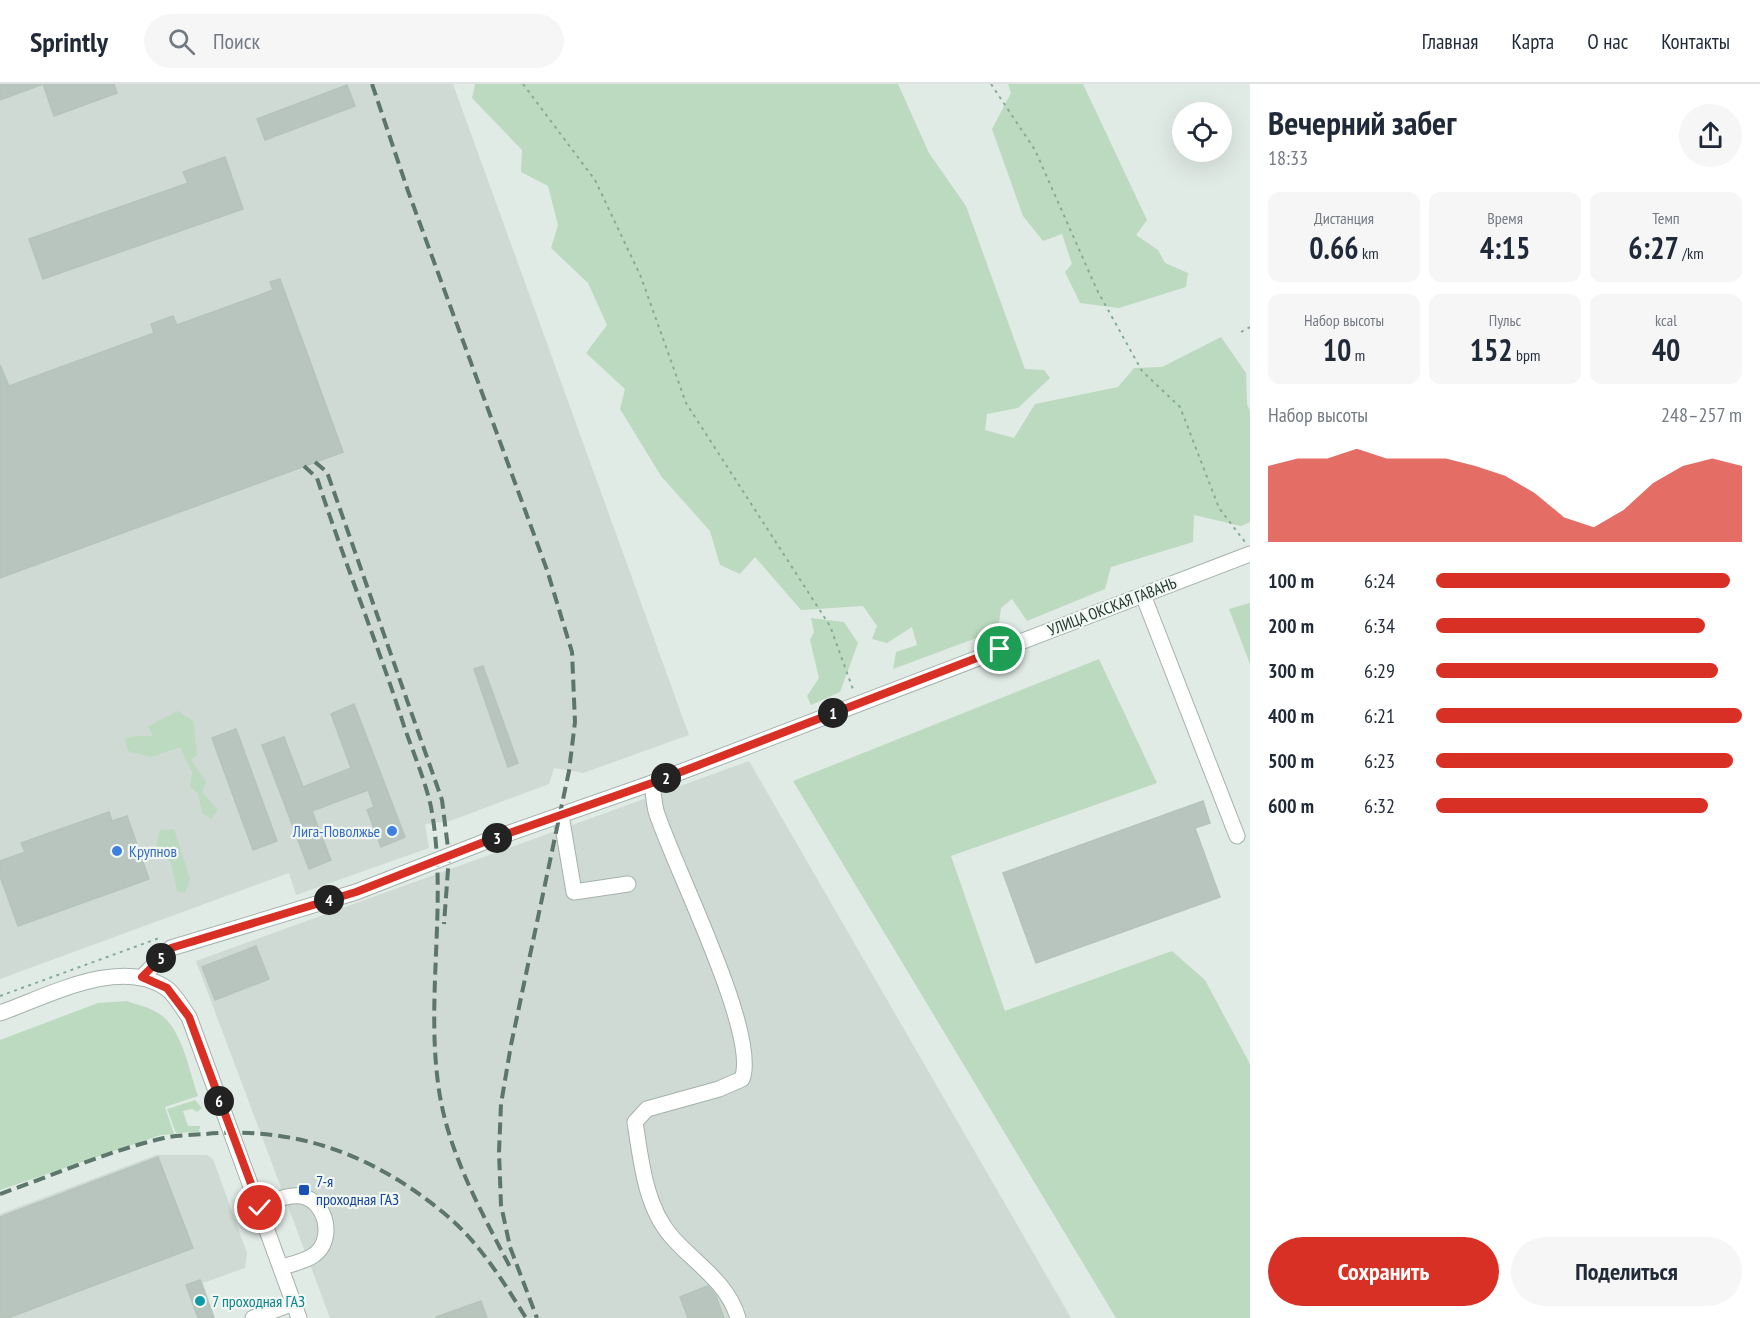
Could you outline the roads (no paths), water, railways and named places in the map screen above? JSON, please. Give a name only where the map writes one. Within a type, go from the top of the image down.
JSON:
[{"type":"street","name":"УЛИЦА ОКСКАЯ ГАВАНЬ","points":[[142,977],[171,948],[356,892],[652,783],[1250,554]]},
{"type":"street","points":[[1143,595],[1237,836]]},
{"type":"street","points":[[652,783],[656,810],[697,905],[733,1010],[744,1049],[745,1072],[742,1079],[719,1089],[647,1109],[634,1122],[653,1210],[671,1236],[713,1275],[735,1309],[738,1318]]},
{"type":"street","points":[[561,815],[574,892],[628,884]]},
{"type":"street","points":[[0,1013],[103,976],[142,977],[167,988],[189,1017],[299,1318]]},
{"type":"street","points":[[260,1208],[288,1196],[303,1197],[314,1201],[325,1218],[327,1234],[322,1247],[313,1256],[282,1267]]},
{"type":"street","points":[[253,1318],[294,1303]]},
{"type":"railway","points":[[372,84],[408,191],[547,570],[572,652],[575,722],[569,771],[511,1045],[501,1104],[499,1152],[501,1205],[510,1247],[537,1318]]},
{"type":"railway","points":[[315,462],[327,472],[442,800],[449,856],[444,924]]},
{"type":"railway","points":[[304,466],[317,478],[431,807],[438,876],[435,1048],[442,1107],[456,1155],[510,1267]]},
{"type":"railway","points":[[0,1194],[102,1156],[169,1137],[239,1133],[303,1140],[333,1149],[390,1175],[445,1214],[480,1249],[526,1318]]},
{"type":"place","name":"Лига-Поволжье","points":[[392,831]]},
{"type":"place","name":"Крупнов","points":[[117,851]]},
{"type":"place","name":"7-я проходная ГАЗ","points":[[304,1190]]},
{"type":"place","name":"7 проходная ГАЗ","points":[[200,1301]]}]
